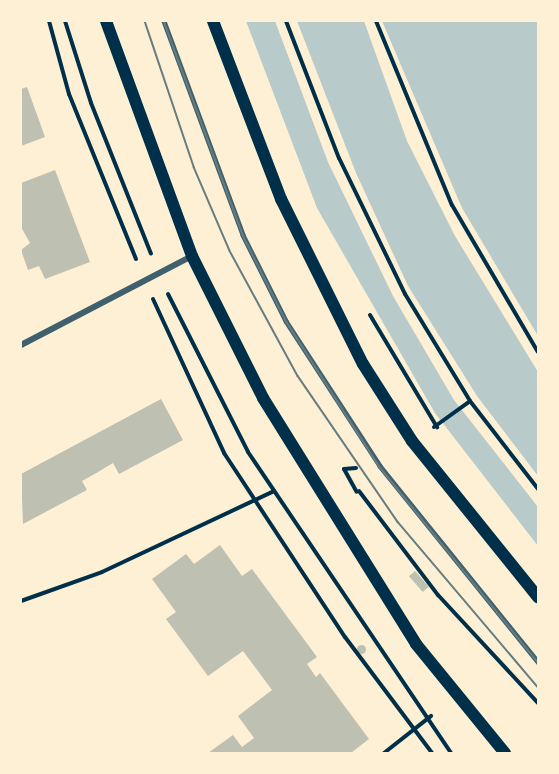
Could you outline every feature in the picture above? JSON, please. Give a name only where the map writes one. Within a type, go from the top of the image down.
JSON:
[{"type":"main road","points":[[106,21],[192,256],[262,398],[329,509],[416,644],[505,753]]},
{"type":"main road","points":[[213,21],[280,199],[363,364],[412,441],[538,597]]},
{"type":"street","points":[[21,345],[192,256]]},
{"type":"lane","points":[[164,21],[230,203],[286,321],[380,466],[538,662]]},
{"type":"path","points":[[49,21],[69,94],[145,282],[224,453],[345,637],[432,753]]},
{"type":"path","points":[[286,21],[339,158],[405,294],[470,401],[538,489]]},
{"type":"path","points":[[376,21],[452,205],[538,352]]},
{"type":"path","points":[[368,312],[442,435]]},
{"type":"path","points":[[436,426],[470,401]]},
{"type":"path","points":[[21,601],[102,572],[273,491]]},
{"type":"path","points":[[359,491],[438,595],[538,703]]},
{"type":"path","points":[[384,753],[431,716]]},
{"type":"shaded area","points":[[246,21],[275,21],[328,162],[393,296],[454,400],[538,507],[538,546],[435,413],[317,208]]},
{"type":"shaded area","points":[[297,21],[364,21],[407,141],[455,236],[538,372],[538,476],[477,396],[408,286],[356,173]]},
{"type":"shaded area","points":[[382,21],[538,21],[538,336],[462,208]]},
{"type":"building","points":[[27,87],[45,137],[21,146],[21,89]]},
{"type":"building","points":[[55,170],[90,262],[45,279],[39,266],[28,270],[21,250],[30,243],[21,227],[21,183]]},
{"type":"building","points":[[161,399],[183,440],[119,474],[113,463],[82,481],[87,490],[23,524],[21,474]]},
{"type":"building","points":[[220,545],[242,576],[252,569],[317,657],[307,664],[316,677],[320,673],[369,739],[351,753],[208,753],[233,735],[242,747],[254,738],[238,716],[272,690],[243,651],[208,676],[166,619],[176,612],[152,579],[186,554],[194,564]]},
{"type":"building","points":[[415,571],[429,587],[423,592],[409,576]]},
{"type":"building","points":[[361,644],[366,649],[361,654],[356,649]]},
{"type":"tram line","points":[[145,21],[194,167],[230,251],[298,376],[398,522],[538,687]]},
{"type":"tram line","points":[[164,21],[243,235],[286,321],[379,466],[538,662]]}]
